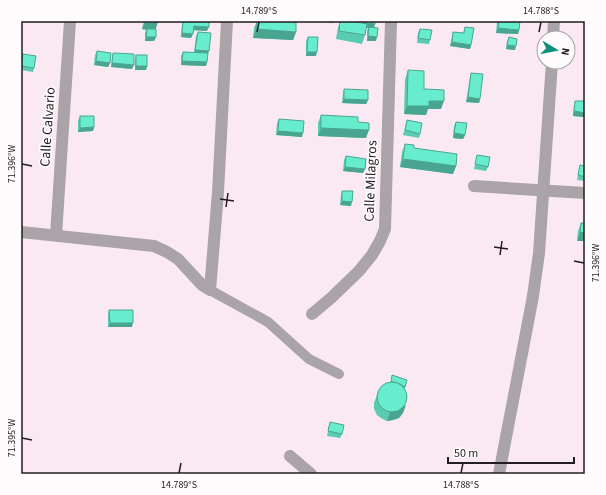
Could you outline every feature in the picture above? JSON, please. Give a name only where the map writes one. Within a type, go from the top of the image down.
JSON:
[{"type":"street","name":"Calle Calvario","points":[[56,236],[70,21]]},
{"type":"street","points":[[21,232],[154,246],[178,259],[202,285],[210,290],[218,192],[227,21]]},
{"type":"street","name":"Calle Milagros","points":[[312,314],[359,271],[372,256],[385,229],[391,21]]},
{"type":"street","points":[[499,474],[533,296],[539,253],[551,70]]},
{"type":"street","points":[[474,186],[585,193]]},
{"type":"street","points":[[290,456],[311,474]]},
{"type":"lane","points":[[210,290],[268,322],[310,359],[339,374]]},
{"type":"building","points":[[183,21],[209,22],[209,27],[194,26],[193,34],[182,33]]},
{"type":"building","points":[[257,21],[296,22],[296,32],[256,29]]},
{"type":"building","points":[[340,21],[352,21],[367,24],[365,35],[339,31]]},
{"type":"building","points":[[365,21],[375,21],[375,24],[365,23]]},
{"type":"building","points":[[499,21],[520,21],[519,30],[498,28]]},
{"type":"building","points":[[369,27],[378,28],[377,37],[368,36]]},
{"type":"building","points":[[465,27],[474,28],[471,45],[452,42],[453,32],[464,33]]},
{"type":"building","points":[[147,29],[156,29],[156,37],[146,37]]},
{"type":"building","points":[[420,29],[432,30],[430,40],[418,38]]},
{"type":"building","points":[[198,32],[211,33],[209,51],[195,50]]},
{"type":"building","points":[[308,37],[318,37],[317,52],[307,52]]},
{"type":"building","points":[[509,37],[517,39],[516,46],[507,45]]},
{"type":"building","points":[[97,51],[111,53],[110,63],[96,61]]},
{"type":"building","points":[[183,52],[208,53],[207,62],[182,61]]},
{"type":"building","points":[[113,53],[134,54],[134,65],[112,63]]},
{"type":"building","points":[[23,54],[36,56],[34,68],[21,66]]},
{"type":"building","points":[[136,55],[147,55],[147,66],[136,66]]},
{"type":"building","points":[[408,70],[424,71],[424,89],[444,90],[444,101],[429,101],[429,106],[407,106]]},
{"type":"building","points":[[471,73],[483,74],[480,99],[468,97]]},
{"type":"building","points":[[344,89],[368,90],[368,100],[344,99]]},
{"type":"building","points":[[575,101],[585,101],[585,113],[574,111]]},
{"type":"building","points":[[321,115],[358,117],[358,122],[369,123],[369,130],[321,128]]},
{"type":"building","points":[[80,116],[94,116],[94,127],[80,128]]},
{"type":"building","points":[[279,119],[304,121],[303,133],[278,131]]},
{"type":"building","points":[[407,120],[422,123],[420,134],[405,130]]},
{"type":"building","points":[[456,122],[467,123],[465,135],[454,133]]},
{"type":"building","points":[[405,144],[414,145],[414,148],[457,154],[456,166],[403,159]]},
{"type":"building","points":[[477,155],[490,157],[488,167],[475,164]]},
{"type":"building","points":[[346,156],[366,159],[365,169],[345,167]]},
{"type":"building","points":[[580,165],[585,166],[585,177],[578,175]]},
{"type":"building","points":[[342,191],[353,191],[352,202],[342,201]]},
{"type":"building","points":[[581,223],[585,223],[585,233],[580,232]]},
{"type":"building","points":[[109,310],[133,310],[133,323],[110,323]]},
{"type":"building","points":[[392,375],[407,380],[405,387],[391,382]]},
{"type":"building","points":[[392,382],[403,386],[407,397],[403,408],[392,412],[381,408],[377,397],[381,386]]},
{"type":"building","points":[[330,422],[344,425],[342,434],[328,431]]}]
